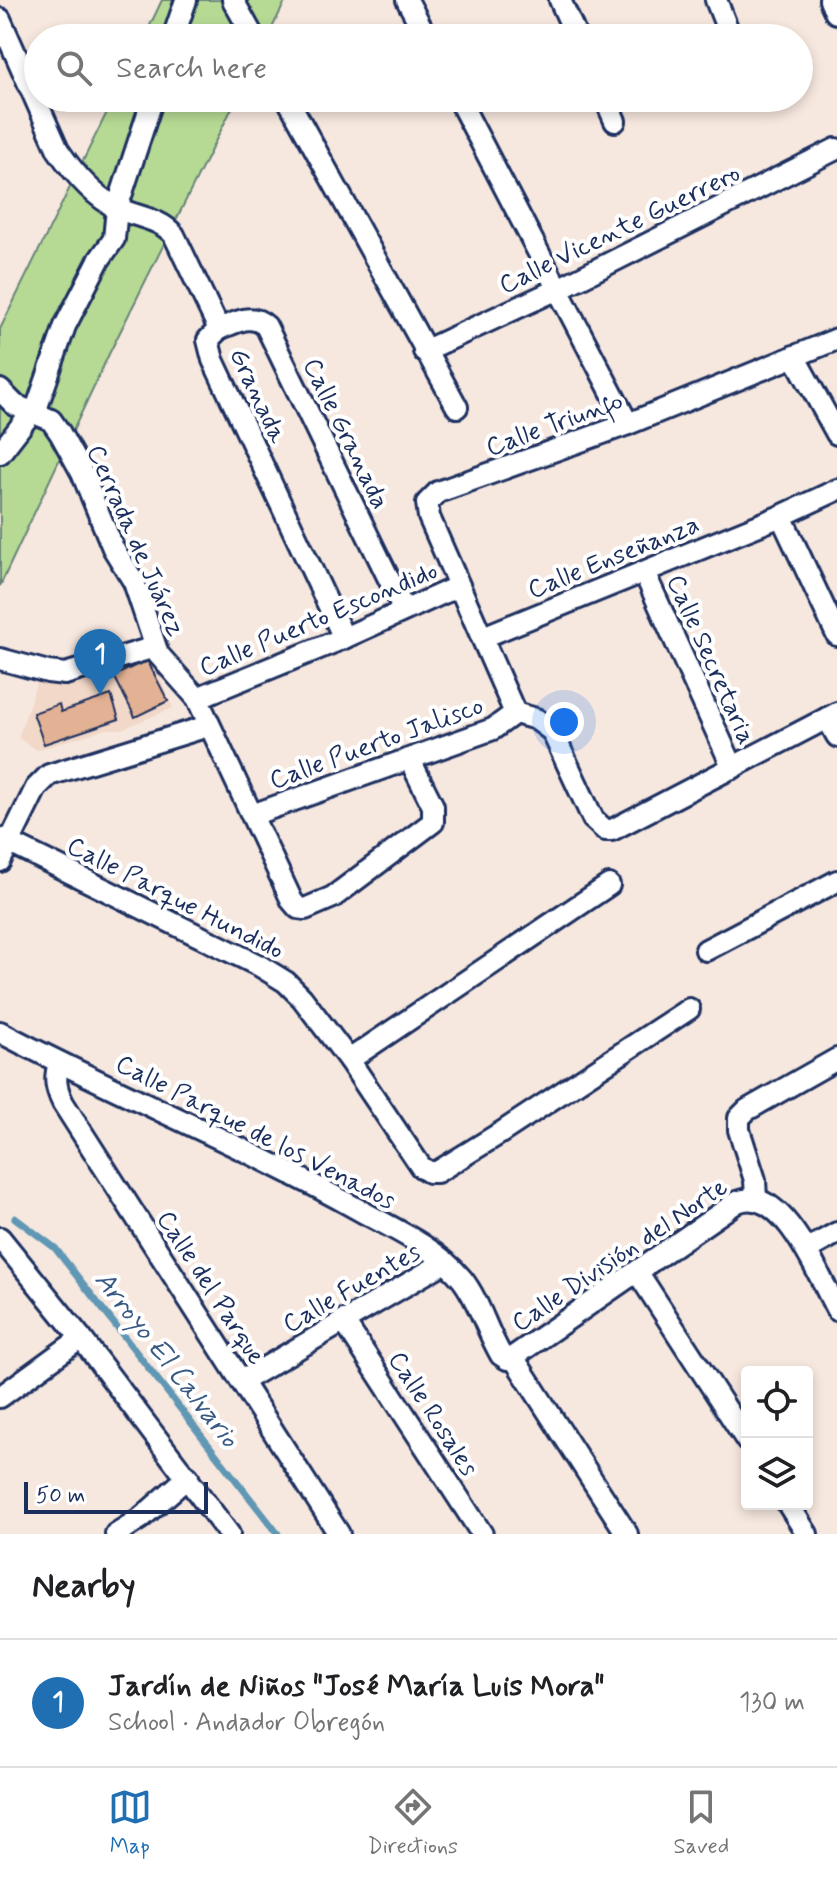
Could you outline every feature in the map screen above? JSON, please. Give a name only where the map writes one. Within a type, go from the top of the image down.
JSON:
[{"type":"street","points":[[178,24],[186,0]]},
{"type":"street","points":[[233,0],[246,24]]},
{"type":"street","points":[[407,0],[420,24]]},
{"type":"street","points":[[560,0],[571,24]]},
{"type":"street","points":[[716,0],[725,24]]},
{"type":"street","points":[[832,0],[837,11]]},
{"type":"street","points":[[0,19],[24,73]]},
{"type":"street","points":[[41,112],[58,150],[77,175],[117,208]]},
{"type":"street","points":[[0,453],[32,413],[45,390],[65,326],[99,260],[112,245],[117,208],[148,112]]},
{"type":"street","points":[[295,112],[457,407]]},
{"type":"street","points":[[465,112],[628,424]]},
{"type":"street","points":[[611,112],[615,121]]},
{"type":"street","name":"Calle Vicente Guerrero","points":[[424,351],[558,289],[836,149]]},
{"type":"street","name":"Granada","points":[[117,208],[168,229],[219,329],[208,340],[213,360],[344,638]]},
{"type":"street","name":"Calle Granada","points":[[219,329],[250,318],[258,319],[266,326],[404,610]]},
{"type":"street","name":"Calle Triunfo","points":[[483,637],[429,517],[427,503],[438,492],[628,424],[837,339]]},
{"type":"street","points":[[794,356],[837,434]]},
{"type":"street","name":"Cerrada de Juárez","points":[[0,390],[9,401],[43,416],[56,426],[82,473],[113,548],[134,582],[155,647],[197,698],[298,908],[305,909],[333,897],[360,874],[429,828],[435,819],[433,806],[410,760]]},
{"type":"street","name":"Calle Enseñanza","points":[[483,637],[781,516],[837,490]]},
{"type":"street","points":[[781,516],[837,635]]},
{"type":"street","name":"Calle Secretaria","points":[[644,572],[733,768]]},
{"type":"street","name":"Calle Puerto Escondido","points":[[197,698],[344,638],[459,586]]},
{"type":"street","points":[[483,637],[495,673],[515,713],[536,719],[552,731],[593,819],[605,830],[619,827],[733,768],[834,723]]},
{"type":"street","points":[[0,659],[65,674],[155,647]]},
{"type":"street","name":"Calle Puerto Jalisco","points":[[252,815],[493,729],[515,713]]},
{"type":"street","points":[[3,847],[36,788],[49,775],[208,726]]},
{"type":"street","name":"Calle Parque Hundido","points":[[3,847],[276,975],[295,989],[349,1060],[421,1167],[429,1172],[437,1172],[502,1132],[689,1009]]},
{"type":"street","points":[[706,950],[837,881]]},
{"type":"street","points":[[349,1060],[609,885]]},
{"type":"street","name":"Calle Parque de los Venados","points":[[0,1032],[302,1178],[445,1262],[473,1297],[501,1355],[507,1359],[513,1357],[627,1534]]},
{"type":"street","points":[[837,1059],[747,1110],[739,1118],[739,1130],[755,1180],[756,1199],[773,1209],[808,1249],[837,1310]]},
{"type":"street","name":"Calle del Parque","points":[[59,1063],[55,1075],[56,1089],[63,1103],[339,1534]]},
{"type":"street","name":"Calle División del Norte","points":[[513,1357],[737,1202],[756,1199]]},
{"type":"street","points":[[808,1249],[837,1233]]},
{"type":"street","points":[[0,1238],[81,1338],[229,1534]]},
{"type":"street","name":"Calle Fuentes","points":[[242,1381],[445,1262]]},
{"type":"street","points":[[638,1273],[745,1438]]},
{"type":"street","name":"Calle Rosales","points":[[343,1320],[482,1534]]},
{"type":"street","points":[[0,1397],[81,1338]]},
{"type":"street","points":[[116,1534],[141,1518],[188,1477]]},
{"type":"street","points":[[792,1510],[807,1534]]},
{"type":"shaded area","points":[[150,654],[173,708],[122,729],[106,729],[37,750],[18,738],[38,678]]},
{"type":"green space","points":[[162,0],[286,0],[274,24],[151,24]]},
{"type":"green space","points":[[107,112],[230,112],[109,354],[0,586],[0,329]]},
{"type":"building","points":[[147,660],[168,701],[135,717],[114,676]]},
{"type":"building","points":[[111,695],[119,719],[44,744],[33,713],[59,704],[61,712]]},
{"type":"waterway","name":"Arroyo El Calvario","points":[[15,1218],[55,1248],[278,1534]]},
{"type":"place","name":"Jardín de Niños \"José María Luis Mora\"","points":[[100,695]]}]
